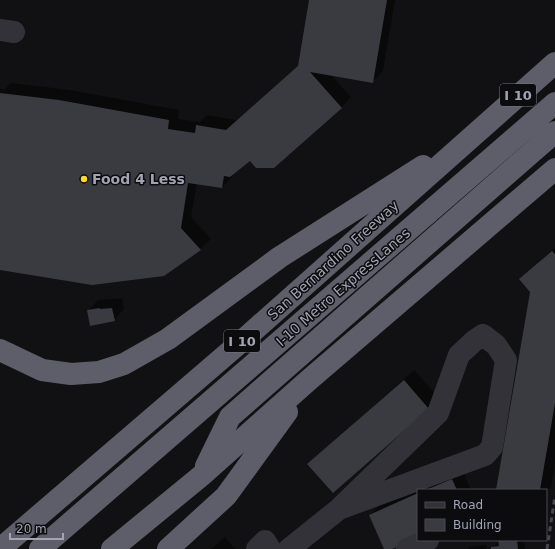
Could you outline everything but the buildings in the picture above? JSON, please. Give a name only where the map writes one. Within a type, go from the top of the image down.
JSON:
[{"type":"highway","name":"San Bernardino Freeway","points":[[0,549],[242,341],[480,128],[555,63]]},
{"type":"highway","name":"I-10 Metro ExpressLanes","points":[[40,549],[555,103]]},
{"type":"highway","points":[[0,350],[42,370],[71,374],[99,372],[124,364],[168,339],[280,258],[480,128]]},
{"type":"highway","name":"I-10 Metro ExpressLanes","points":[[201,476],[230,417],[555,132]]},
{"type":"highway","points":[[112,549],[201,476],[310,379],[555,169]]},
{"type":"highway","points":[[168,549],[226,496],[310,379]]},
{"type":"lane","points":[[289,549],[339,509],[438,413],[459,355],[474,341],[483,336],[496,346],[506,360],[492,447],[485,455],[339,509]]},
{"type":"lane","points":[[407,549],[426,541]]},
{"type":"railway","points":[[547,549],[555,496]]},
{"type":"place","name":"Food 4 Less","points":[[84,179]]}]
